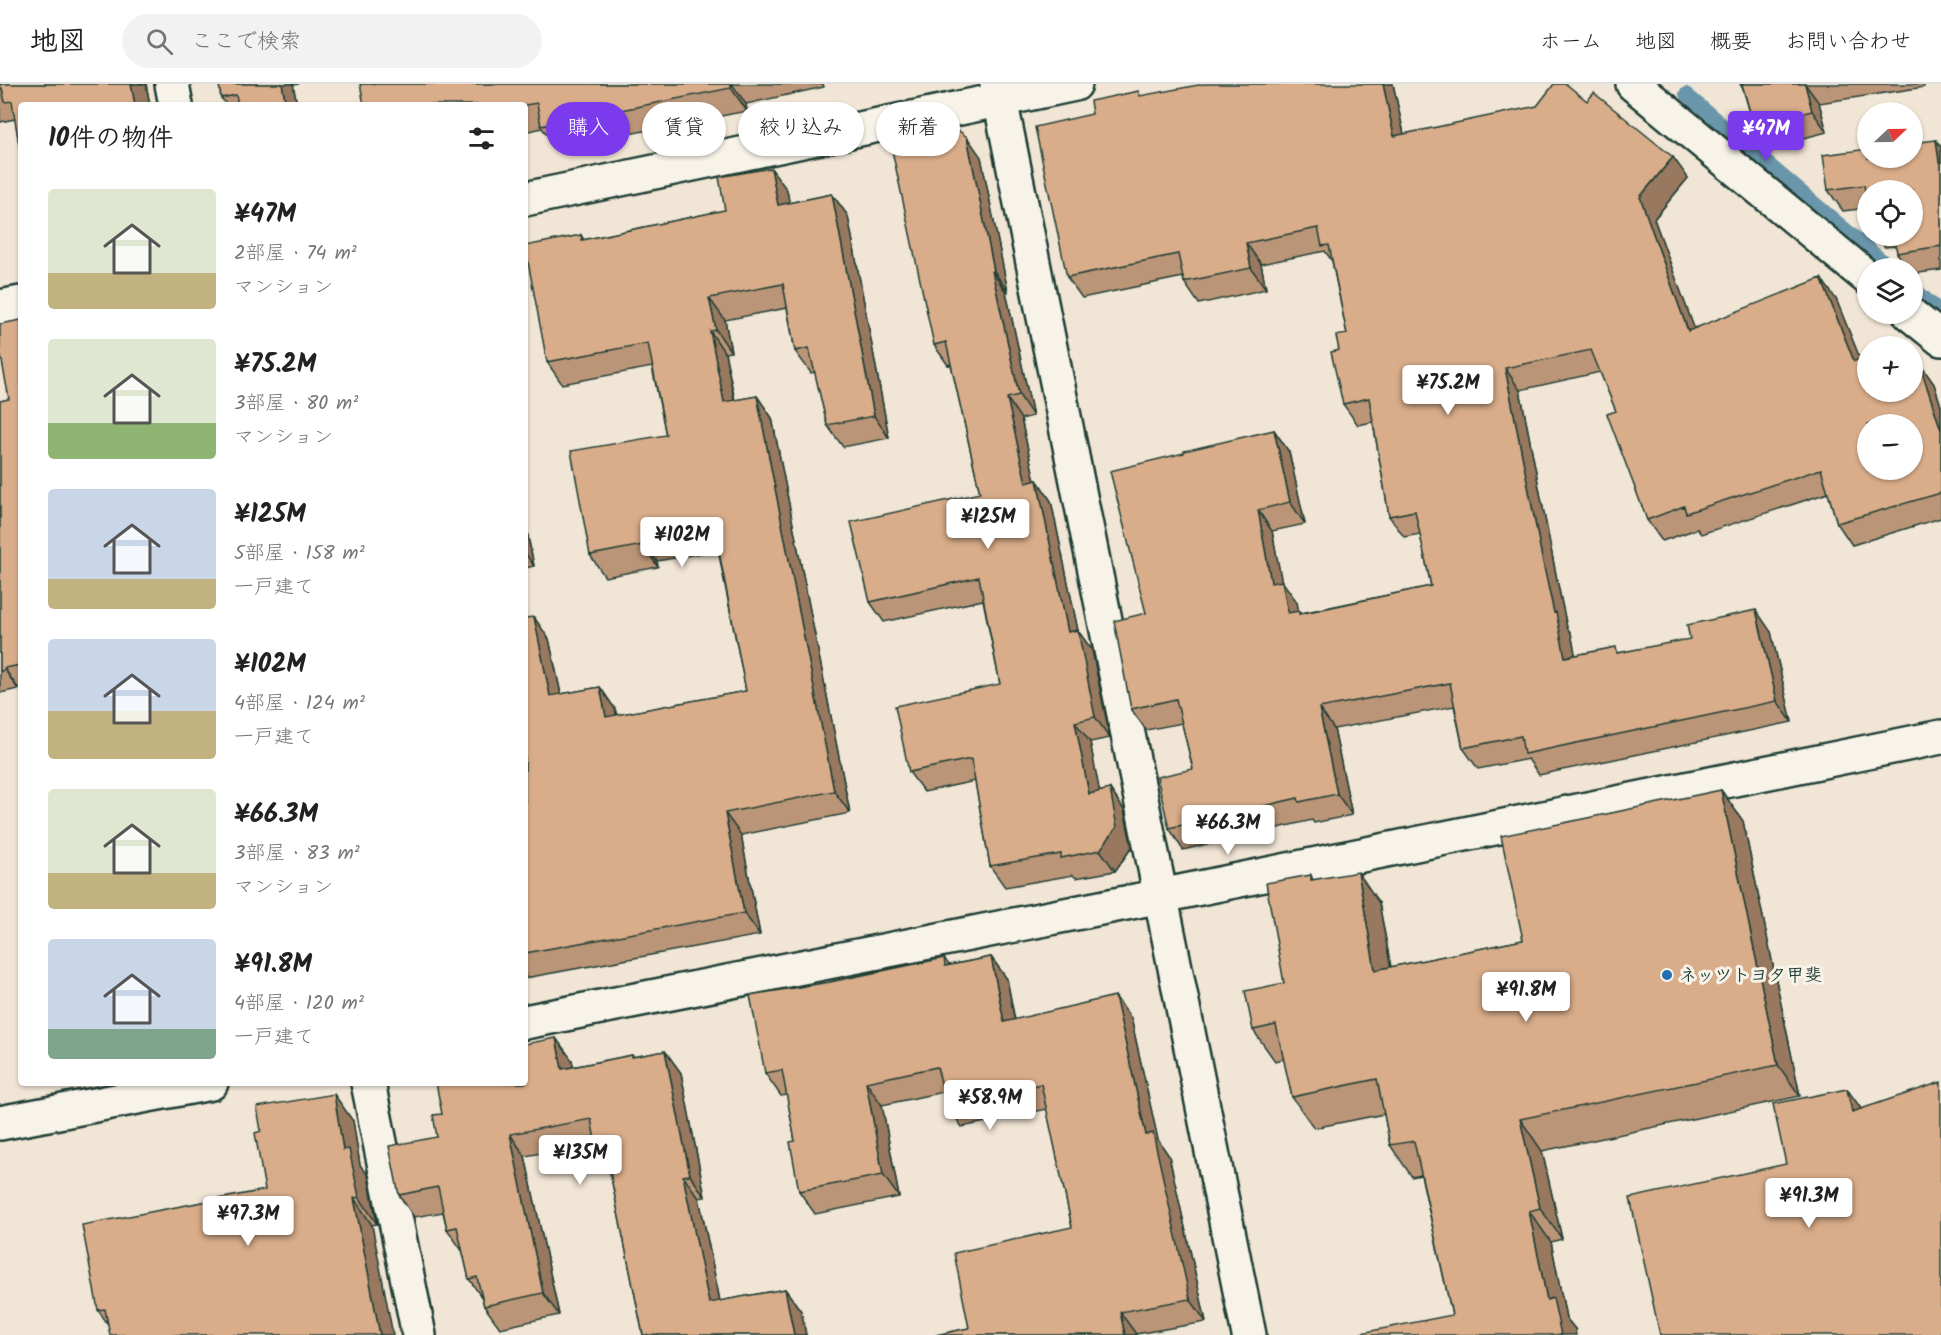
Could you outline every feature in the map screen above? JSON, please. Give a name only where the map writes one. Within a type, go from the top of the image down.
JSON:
[{"type":"street","points":[[172,84],[175,102]]},
{"type":"street","points":[[528,198],[998,92],[1075,84]]},
{"type":"street","points":[[1633,84],[1857,269]]},
{"type":"street","points":[[998,92],[1249,1335]]},
{"type":"street","points":[[0,307],[18,304]]},
{"type":"street","points":[[1922,324],[1941,339]]},
{"type":"street","points":[[528,1021],[1161,896],[1941,737]]},
{"type":"street","points":[[0,1123],[196,1086]]},
{"type":"street","points":[[369,1086],[418,1335]]},
{"type":"building","points":[[0,84],[131,84],[134,102],[18,102],[18,138],[12,101],[5,102],[2,88]]},
{"type":"building","points":[[219,84],[282,84],[285,102],[237,102],[236,95],[221,98]]},
{"type":"building","points":[[360,84],[731,84],[731,88],[661,102],[642,102],[642,106],[630,108],[630,102],[546,102],[546,125],[541,126],[537,103],[528,104],[528,102],[363,102]]},
{"type":"building","points":[[1204,84],[1383,84],[1394,136],[1537,106],[1554,84],[1566,84],[1587,101],[1594,93],[1673,157],[1640,197],[1688,331],[1821,278],[1854,361],[1857,360],[1857,402],[1923,402],[1923,375],[1941,430],[1941,493],[1837,523],[1821,469],[1686,513],[1684,506],[1647,520],[1607,414],[1616,411],[1591,350],[1505,368],[1542,558],[1565,657],[1616,647],[1617,653],[1690,639],[1687,625],[1756,610],[1777,701],[1524,754],[1521,736],[1463,748],[1450,683],[1319,708],[1337,794],[1299,802],[1298,798],[1169,828],[1157,777],[1193,769],[1176,699],[1131,709],[1114,621],[1146,613],[1110,471],[1274,430],[1290,502],[1258,510],[1271,583],[1282,581],[1288,613],[1299,611],[1299,614],[1431,586],[1415,511],[1389,516],[1369,398],[1343,404],[1331,352],[1339,350],[1336,336],[1347,334],[1329,245],[1322,246],[1318,228],[1246,243],[1251,268],[1184,282],[1178,254],[1067,277],[1035,127],[1092,114],[1090,101],[1139,91],[1140,96]]},
{"type":"building","points":[[1742,84],[1805,84],[1812,111],[1754,126]]},
{"type":"building","points":[[960,132],[967,137],[994,271],[992,271],[1019,395],[1007,398],[1026,483],[1037,480],[1068,632],[1078,630],[1095,717],[1075,722],[1089,794],[1110,789],[1117,827],[1100,850],[1061,858],[1061,854],[990,866],[971,759],[909,772],[895,706],[1000,684],[979,577],[870,602],[851,522],[980,493],[946,342],[934,345],[893,156],[960,156]]},
{"type":"building","points":[[1936,140],[1939,162],[1941,162],[1941,246],[1897,253],[1896,246],[1923,246],[1923,180],[1857,180],[1857,186],[1828,190],[1823,155],[1857,150],[1857,168],[1923,168],[1923,142]]},
{"type":"building","points":[[771,168],[778,205],[832,194],[874,416],[827,425],[809,348],[795,351],[783,284],[709,298],[716,330],[710,331],[724,402],[757,396],[834,791],[725,813],[744,913],[528,952],[528,618],[534,617],[550,696],[600,687],[606,717],[746,691],[714,526],[641,539],[643,545],[590,555],[571,451],[666,435],[648,343],[547,362],[528,262],[528,245],[581,235],[582,240],[725,210],[719,177]]},
{"type":"building","points":[[18,321],[18,666],[0,671],[0,401],[9,399],[0,351],[0,324]]},
{"type":"building","points":[[1721,790],[1778,1065],[1520,1119],[1540,1208],[1529,1211],[1547,1300],[1553,1298],[1561,1335],[1362,1335],[1361,1333],[1452,1315],[1414,1141],[1390,1145],[1377,1079],[1292,1097],[1276,1025],[1253,1030],[1245,991],[1284,983],[1266,883],[1311,875],[1311,880],[1358,872],[1375,970],[1523,940],[1501,836]]},
{"type":"building","points":[[991,957],[1004,1022],[1115,996],[1146,1135],[1153,1133],[1190,1299],[1120,1312],[1125,1335],[936,1335],[969,1328],[954,1253],[1072,1227],[1041,1084],[947,1105],[937,1067],[866,1082],[883,1175],[799,1191],[790,1142],[795,1141],[782,1070],[765,1073],[750,995],[830,982],[944,958],[945,966]]},
{"type":"building","points":[[556,1038],[562,1069],[665,1051],[690,1175],[683,1176],[709,1303],[785,1289],[794,1335],[643,1335],[605,1148],[597,1150],[591,1119],[510,1134],[543,1293],[484,1306],[477,1277],[469,1279],[457,1227],[447,1229],[438,1187],[399,1195],[389,1146],[437,1137],[433,1115],[442,1114],[437,1086],[528,1086],[528,1043]]},
{"type":"building","points":[[1941,1082],[1941,1335],[1660,1335],[1630,1198],[1786,1164],[1773,1104],[1847,1089],[1852,1112]]},
{"type":"building","points":[[334,1094],[343,1150],[349,1149],[359,1197],[354,1198],[380,1335],[110,1335],[105,1309],[98,1310],[82,1225],[265,1190],[255,1133],[261,1131],[257,1107]]},
{"type":"waterway","points":[[1686,94],[1879,258]]},
{"type":"waterway","points":[[1923,296],[1941,312]]},
{"type":"place","name":"ネッツトヨタ甲斐","points":[[1667,975]]}]
